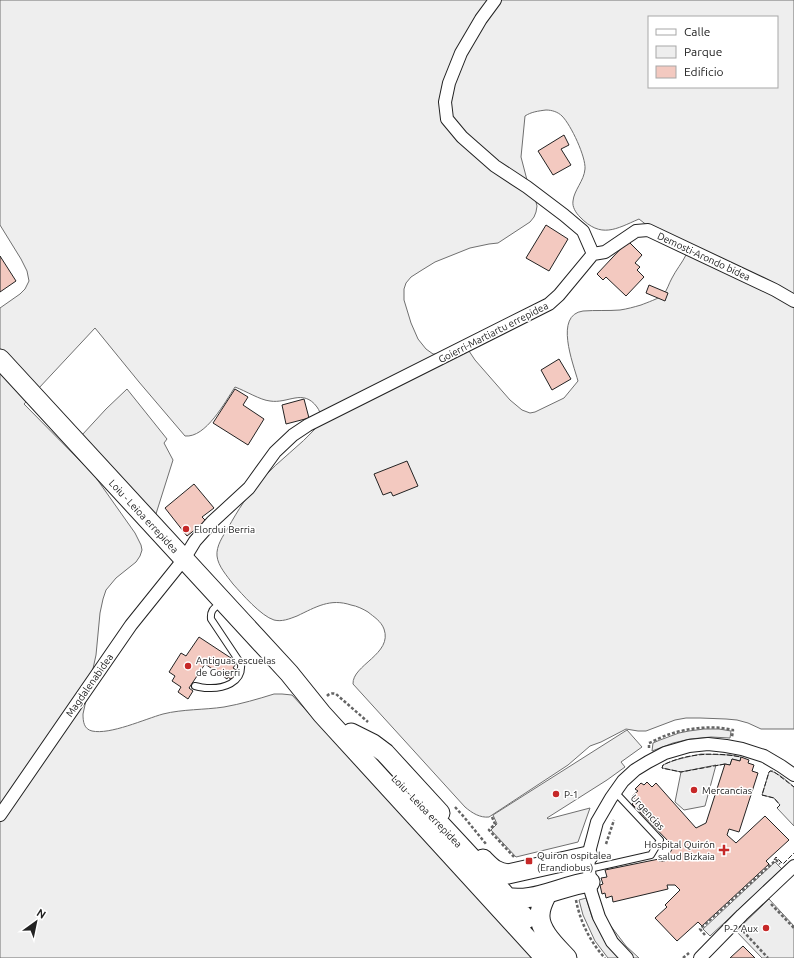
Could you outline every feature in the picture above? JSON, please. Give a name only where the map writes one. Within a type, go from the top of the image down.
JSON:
[{"type":"main road","name":"Loiu - Leioa errepidea","points":[[0,359],[289,673],[322,714],[545,958]]},
{"type":"main road","name":"Loiu - Leioa errepidea","points":[[289,673],[321,702],[463,848],[508,898],[556,958]]},
{"type":"main road","points":[[351,733],[373,744],[385,754],[492,868],[499,873],[508,874],[556,863],[590,870]]},
{"type":"main road","points":[[400,800],[431,823],[498,895],[517,899],[553,892],[578,883],[590,870]]},
{"type":"main road","points":[[556,863],[565,870],[567,876],[563,885],[553,892],[541,908],[541,925],[548,936],[567,958]]},
{"type":"street","points":[[495,0],[461,53],[449,83],[445,102],[447,119],[462,137],[494,166],[527,187],[583,231],[592,254]]},
{"type":"street","name":"Demosti-Arondo bidea","points":[[592,254],[605,252],[636,231],[648,230],[775,290],[794,301]]},
{"type":"street","name":"Goierri-Martiartu errepidea","points":[[184,559],[196,541],[212,522],[249,488],[275,452],[293,435],[308,425],[549,304],[559,295],[592,254]]},
{"type":"street","name":"Magdalenabidea","points":[[0,815],[131,625],[184,559]]},
{"type":"street","points":[[627,958],[612,942],[599,917],[591,892],[590,870],[597,822],[622,781],[635,770],[665,753],[690,746],[708,744],[742,749],[764,756],[794,775]]},
{"type":"street","points":[[696,954],[742,915],[788,866]]},
{"type":"lane","points":[[195,686],[207,688],[230,684],[238,678],[240,673],[241,664],[211,619],[211,613],[213,610],[223,601]]},
{"type":"lane","name":"Urgencias","points":[[590,870],[651,855],[660,840],[615,792]]},
{"type":"path","points":[[605,958],[598,950],[584,926],[576,902],[576,897],[614,820]]},
{"type":"path","points":[[702,941],[707,936],[700,929],[776,860],[788,866]]},
{"type":"path","points":[[772,899],[770,902],[794,928]]},
{"type":"path","points":[[740,929],[742,929],[768,958]]},
{"type":"path","points":[[683,958],[696,954]]},
{"type":"green space","points":[[0,0],[794,0],[794,729],[761,729],[737,720],[686,718],[675,720],[646,731],[626,729],[590,746],[568,765],[489,817],[482,817],[473,813],[465,807],[353,684],[354,677],[383,645],[385,638],[384,629],[377,619],[360,608],[336,602],[323,604],[288,619],[280,621],[274,620],[263,614],[246,599],[223,571],[219,563],[217,552],[219,545],[239,509],[252,490],[269,472],[317,427],[320,412],[317,407],[312,401],[306,398],[270,401],[235,387],[220,410],[207,425],[193,435],[185,436],[95,328],[24,404],[94,475],[135,533],[142,550],[136,562],[116,578],[106,590],[103,599],[100,613],[96,655],[83,714],[87,729],[99,732],[108,731],[171,712],[224,707],[274,694],[292,695],[534,958],[0,958],[0,308],[20,294],[25,289],[29,281],[27,271],[0,225]],"holes":[[[537,111],[553,111],[562,116],[570,126],[585,164],[584,173],[575,193],[573,203],[577,214],[588,224],[602,230],[616,229],[639,219],[671,244],[680,246],[686,255],[666,291],[659,298],[625,309],[583,311],[574,314],[569,321],[567,330],[570,352],[578,381],[564,398],[530,413],[522,410],[510,400],[475,360],[467,348],[439,354],[433,354],[426,349],[418,339],[411,323],[404,300],[404,289],[406,283],[411,277],[435,262],[470,248],[498,243],[530,222],[534,217],[537,206],[527,180],[521,157],[525,116]]]},
{"type":"green space","points":[[701,754],[741,757],[740,761],[732,759],[730,765],[725,764],[681,772],[662,768],[663,765],[672,761]]},
{"type":"green space","points":[[770,771],[780,775],[794,787],[794,826],[777,808],[780,805],[774,798],[762,795]]},
{"type":"shaded area","points":[[127,389],[167,439],[164,443],[173,460],[155,517],[82,435]]},
{"type":"shaded area","points":[[704,729],[731,731],[730,738],[711,737],[690,739],[673,743],[652,751],[653,743],[660,740],[679,733]]},
{"type":"shaded area","name":"P-1","points":[[627,730],[642,747],[621,762],[625,767],[547,818],[548,819],[590,808],[578,842],[516,857],[491,830],[497,824],[493,815]]},
{"type":"shaded area","name":"Mercancias","points":[[716,765],[705,806],[684,810],[675,802],[681,772]]},
{"type":"shaded area","points":[[775,862],[782,869],[710,936],[703,929]]},
{"type":"shaded area","points":[[586,898],[592,917],[606,942],[619,958],[608,958],[595,941],[583,915],[579,900]]},
{"type":"shaded area","name":"P-2 Aux","points":[[769,899],[794,926],[794,958],[762,958],[736,931]]},
{"type":"shaded area","points":[[610,925],[626,946],[639,958],[633,958],[627,952],[608,927]]},
{"type":"building","points":[[564,135],[569,145],[561,149],[571,165],[553,175],[538,151]]},
{"type":"building","points":[[546,225],[568,239],[549,271],[526,258]]},
{"type":"building","points":[[628,241],[642,255],[635,263],[640,267],[637,270],[644,277],[626,296],[606,277],[603,280],[597,274]]},
{"type":"building","points":[[0,256],[16,281],[0,292]]},
{"type":"building","points":[[649,285],[668,293],[665,301],[646,293]]},
{"type":"building","points":[[559,359],[571,379],[552,390],[541,370]]},
{"type":"building","points":[[235,389],[248,397],[243,405],[264,419],[248,445],[213,423]]},
{"type":"building","points":[[304,399],[309,418],[286,424],[282,405]]},
{"type":"building","points":[[407,461],[418,486],[393,496],[391,492],[383,495],[374,474]]},
{"type":"building","points":[[194,484],[214,508],[202,517],[206,521],[187,536],[165,508]]},
{"type":"building","name":"Antiguas escuelas de Goierri","points":[[199,637],[237,662],[233,668],[238,671],[232,680],[228,677],[227,679],[205,664],[189,688],[193,691],[188,699],[178,692],[181,687],[172,681],[175,676],[169,672],[181,653],[186,656]]},
{"type":"building","name":"Hospital Quirón salud Bizkaia","points":[[741,757],[749,760],[748,763],[754,765],[752,771],[758,773],[739,832],[729,829],[727,835],[736,843],[765,816],[789,840],[766,861],[769,864],[702,926],[698,922],[677,941],[655,918],[667,907],[665,905],[680,890],[675,885],[667,885],[668,889],[613,902],[612,896],[606,898],[605,893],[602,894],[600,885],[603,884],[601,878],[607,877],[605,870],[659,859],[659,861],[665,861],[674,846],[632,804],[636,800],[632,796],[638,791],[635,789],[641,783],[644,785],[647,782],[652,787],[656,783],[696,828],[706,823],[725,764],[730,765],[732,759],[740,761]]},
{"type":"building","points":[[743,946],[755,958],[730,958]]},
{"type":"fence","points":[[725,764],[681,772],[662,768],[663,765],[672,761],[691,756],[721,754],[741,757]]},
{"type":"fence","points":[[777,808],[780,805],[774,798],[762,795],[769,772],[773,771],[794,787]]},
{"type":"fence","points":[[774,860],[776,857],[783,864],[794,853]]},
{"type":"place","name":"Elordui Berria","points":[[186,529]]},
{"type":"place","name":"Antiguas escuelas de Goierri","points":[[188,666]]},
{"type":"place","name":"Mercancias","points":[[694,790]]},
{"type":"place","name":"P-1","points":[[556,794]]},
{"type":"place","name":"Hospital Quirón salud Bizkaia","points":[[724,850]]},
{"type":"place","name":"Quiron ospitalea (Erandiobus)","points":[[529,861]]},
{"type":"place","name":"P-2 Aux","points":[[766,928]]}]
